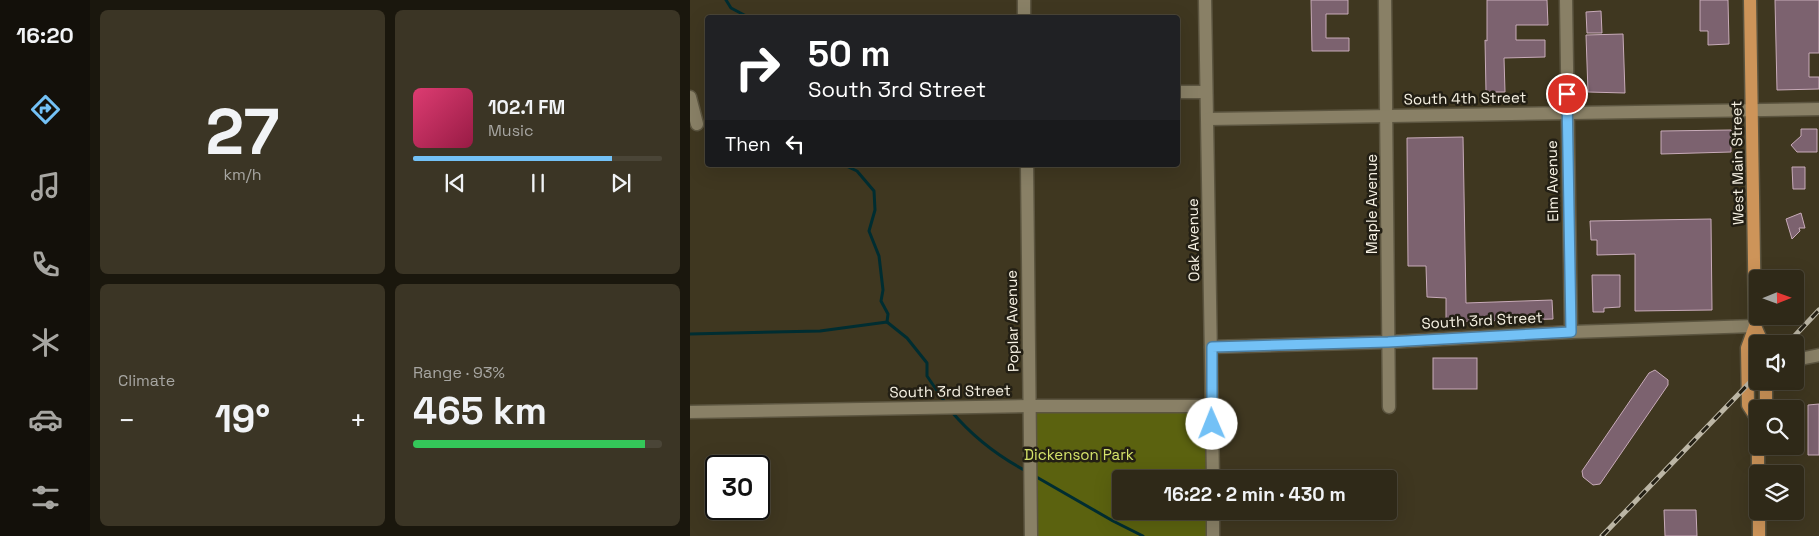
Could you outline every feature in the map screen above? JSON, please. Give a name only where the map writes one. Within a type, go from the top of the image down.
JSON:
[{"type":"main road","name":"West Main Street","points":[[1749,406],[1747,348],[1755,326],[1750,0]]},
{"type":"main road","name":"West Main Street","points":[[1755,326],[1759,335]]},
{"type":"main road","points":[[1759,520],[1759,536]]},
{"type":"street","points":[[1024,0],[1024,15]]},
{"type":"street","name":"Oak Avenue","points":[[1205,0],[1213,470]]},
{"type":"street","name":"Maple Avenue","points":[[1385,0],[1389,407]]},
{"type":"street","name":"Elm Avenue","points":[[1566,0],[1571,332]]},
{"type":"street","points":[[1180,92],[1206,92]]},
{"type":"street","points":[[690,97],[698,124]]},
{"type":"street","name":"South 4th Street","points":[[1208,119],[1819,109]]},
{"type":"street","name":"Poplar Avenue","points":[[1026,167],[1031,536]]},
{"type":"street","name":"South 3rd Street","points":[[1212,347],[1388,342],[1571,332],[1755,326]]},
{"type":"street","points":[[1804,358],[1819,355]]},
{"type":"street","name":"South 3rd Street","points":[[690,412],[1030,406],[1211,406]]},
{"type":"street","points":[[1213,520],[1213,536]]},
{"type":"green space","name":"Dickenson Park","points":[[1030,406],[1211,406],[1212,470],[1112,470],[1112,520],[1213,520],[1213,536],[1032,536]]},
{"type":"building","points":[[1311,0],[1348,0],[1348,14],[1326,14],[1326,38],[1349,38],[1349,51],[1312,51]]},
{"type":"building","points":[[1487,0],[1547,0],[1548,25],[1516,25],[1516,40],[1545,40],[1545,57],[1504,58],[1505,92],[1486,92],[1485,40],[1487,41]]},
{"type":"building","points":[[1700,0],[1728,0],[1729,44],[1708,45],[1708,31],[1700,31]]},
{"type":"building","points":[[1775,0],[1819,0],[1819,53],[1809,53],[1809,77],[1819,77],[1819,89],[1777,90]]},
{"type":"building","points":[[1601,11],[1602,33],[1587,33],[1586,12]]},
{"type":"building","points":[[1623,34],[1625,93],[1588,92],[1586,35]]},
{"type":"building","points":[[1801,129],[1817,129],[1817,152],[1797,152],[1791,145],[1801,136]]},
{"type":"building","points":[[1731,130],[1731,152],[1661,154],[1661,131]]},
{"type":"building","points":[[1463,137],[1466,303],[1552,300],[1553,319],[1446,322],[1446,298],[1427,297],[1426,266],[1408,266],[1407,138]]},
{"type":"building","points":[[1792,167],[1805,167],[1805,189],[1793,189]]},
{"type":"building","points":[[1801,213],[1805,228],[1799,228],[1800,231],[1792,239],[1786,219]]},
{"type":"building","points":[[1711,219],[1712,310],[1635,311],[1635,254],[1597,255],[1597,240],[1591,240],[1590,221]]},
{"type":"building","points":[[1592,275],[1620,275],[1620,307],[1604,308],[1604,312],[1593,312]]},
{"type":"building","points":[[1433,358],[1477,358],[1477,389],[1433,389]]},
{"type":"building","points":[[1655,370],[1668,380],[1668,385],[1600,484],[1593,485],[1583,477],[1582,471],[1649,373]]},
{"type":"building","points":[[1819,404],[1819,455],[1808,455],[1808,405]]},
{"type":"building","points":[[1664,510],[1696,510],[1697,536],[1665,536]]},
{"type":"waterway","points":[[726,0],[731,8],[744,15]]},
{"type":"waterway","points":[[848,167],[857,171],[874,191],[875,210],[869,231],[879,256],[883,290],[881,301],[888,314],[887,322]]},
{"type":"waterway","points":[[690,334],[820,331],[887,322],[907,338],[927,363],[927,376],[946,404]]},
{"type":"waterway","points":[[951,411],[986,445],[1028,472]]},
{"type":"waterway","points":[[1033,475],[1143,536]]},
{"type":"railway","points":[[1795,335],[1819,310]]},
{"type":"railway","points":[[1602,536],[1749,383]]},
{"type":"route","points":[[1212,424],[1212,347],[1388,342],[1571,332],[1567,94]]}]
